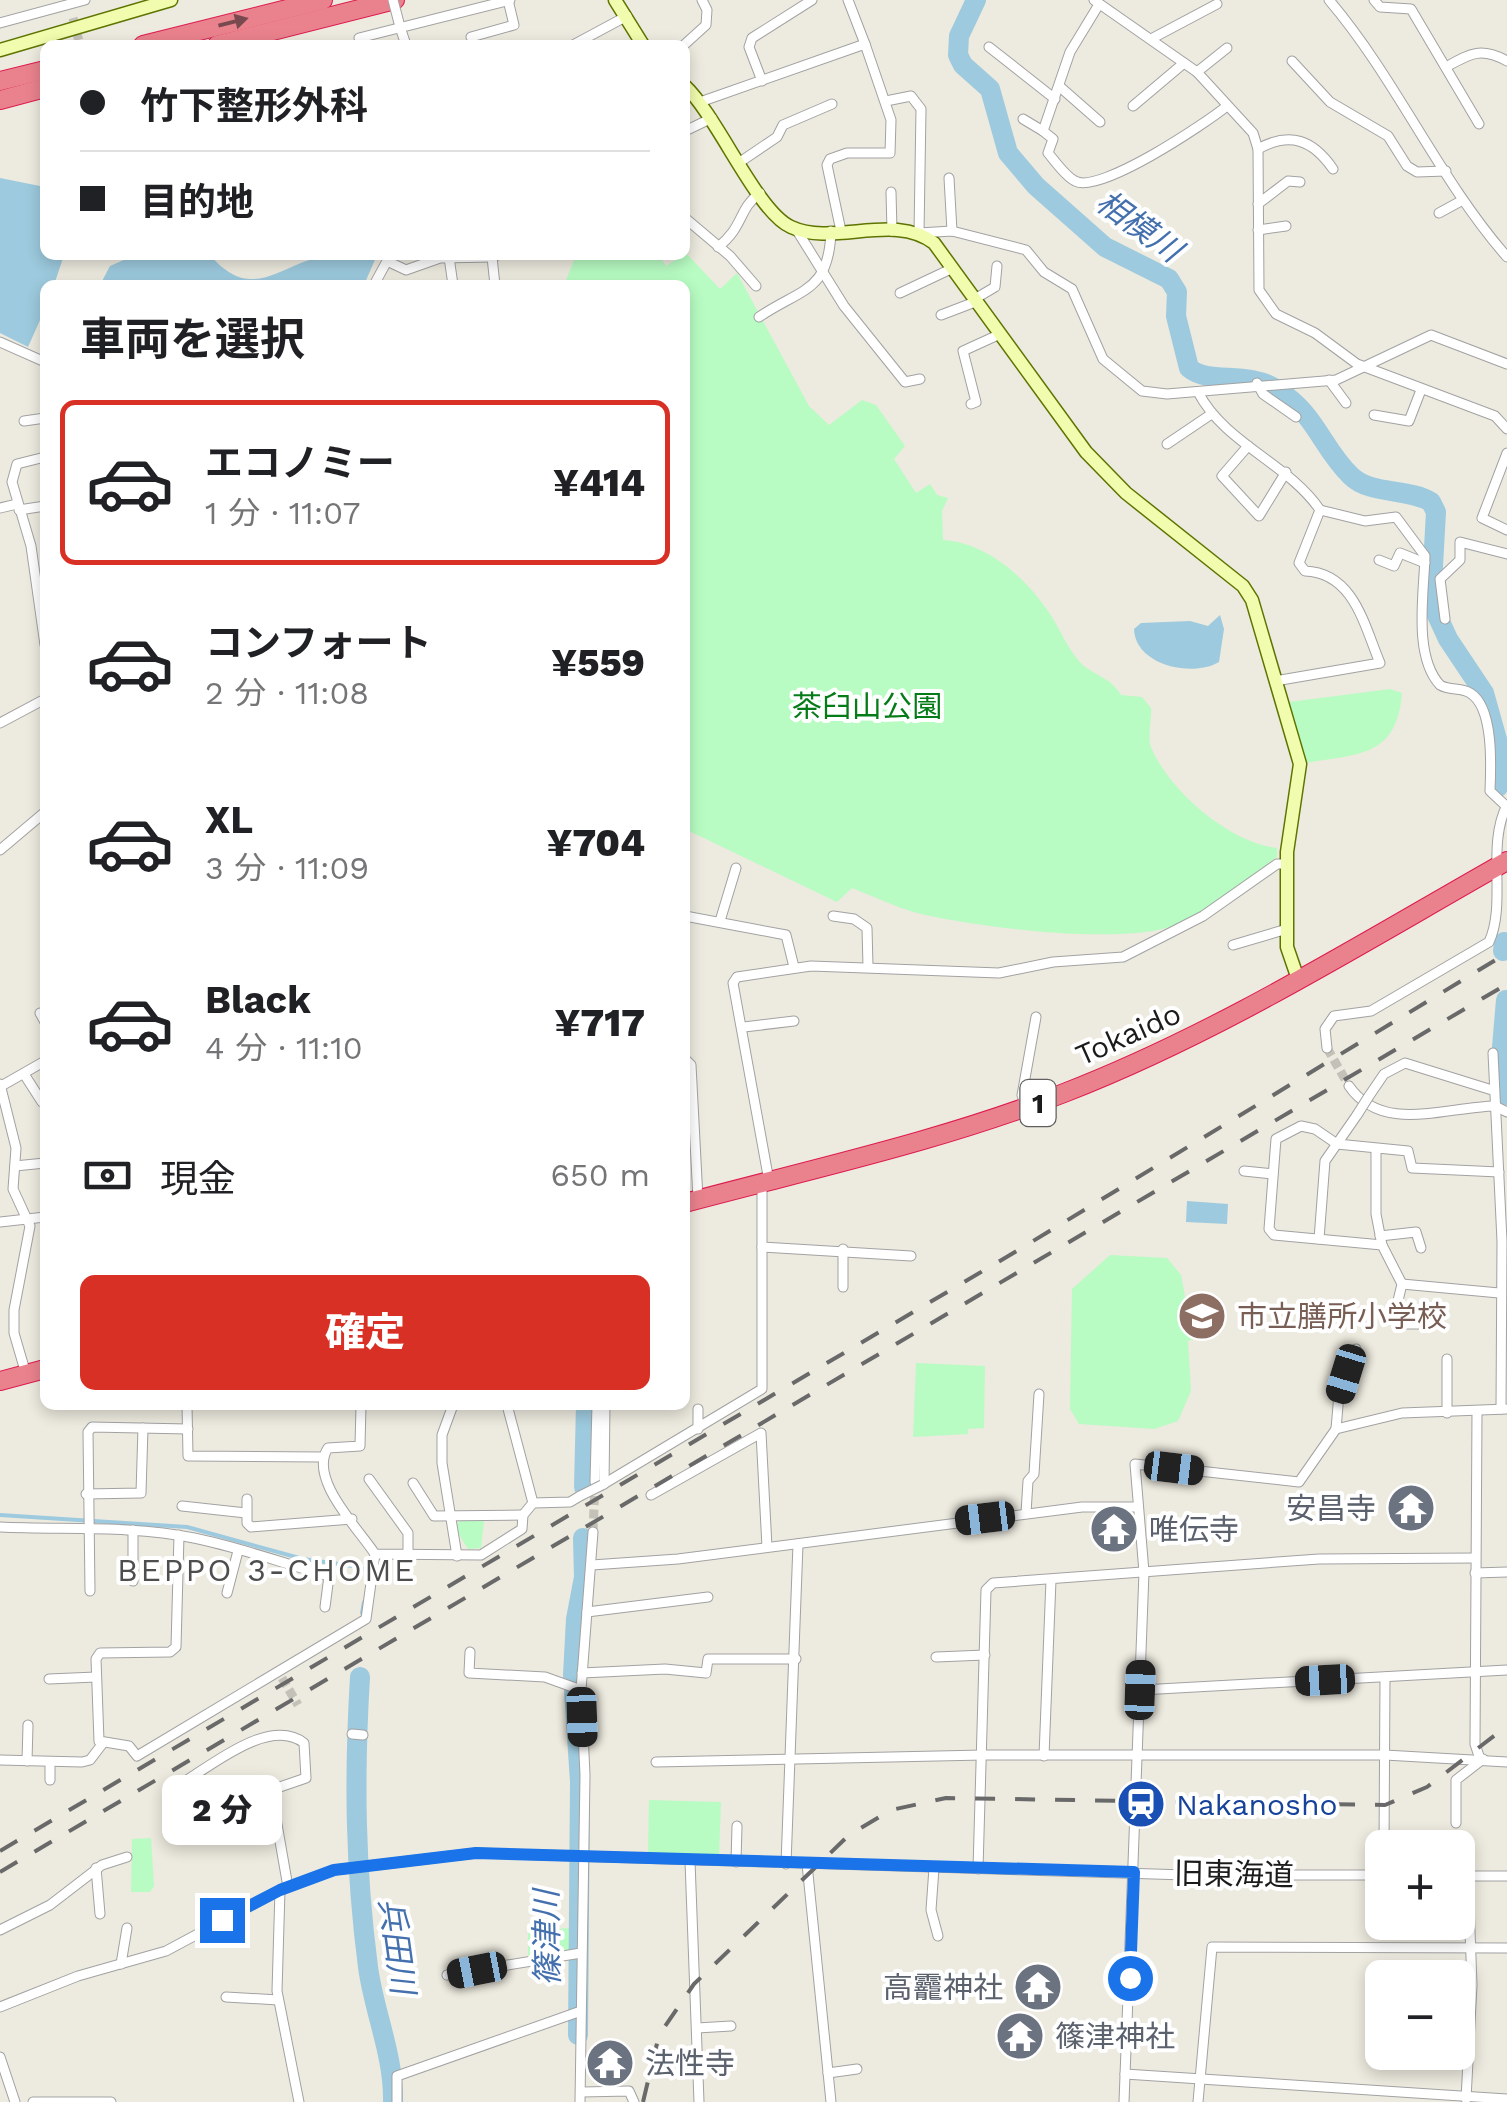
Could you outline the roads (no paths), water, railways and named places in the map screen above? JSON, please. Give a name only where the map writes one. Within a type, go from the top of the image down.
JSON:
[{"type":"highway","points":[[163,40],[323,0]]},
{"type":"highway","points":[[236,40],[394,0]]},
{"type":"highway","points":[[0,81],[40,71]]},
{"type":"highway","points":[[0,100],[40,89]]},
{"type":"highway","name":"Tokaido","points":[[691,1201],[930,1139],[1026,1108],[1162,1050],[1502,864]]},
{"type":"highway","points":[[0,1381],[36,1372]]},
{"type":"street","points":[[0,24],[85,0]]},
{"type":"street","points":[[0,50],[171,0]]},
{"type":"street","points":[[394,0],[404,40]]},
{"type":"street","points":[[359,38],[508,0],[514,24],[471,38]]},
{"type":"street","points":[[618,0],[640,40]]},
{"type":"street","points":[[690,40],[706,25],[707,10],[702,0]]},
{"type":"street","points":[[762,81],[750,48],[752,38],[812,0]]},
{"type":"street","points":[[759,317],[814,287],[824,274],[836,231],[827,165],[830,159],[847,154],[890,153],[886,101],[848,0]]},
{"type":"street","points":[[1328,0],[1363,43],[1428,150],[1446,171],[1461,201],[1507,257]]},
{"type":"street","points":[[1374,0],[1380,7],[1411,9],[1477,116]]},
{"type":"street","points":[[70,4],[73,18]]},
{"type":"street","points":[[1151,39],[1217,4]]},
{"type":"street","points":[[1042,131],[1070,52],[1102,5],[1197,72],[1253,133],[1258,149],[1262,296],[1289,323],[1315,332],[1365,366],[1495,416],[1507,429]]},
{"type":"street","points":[[582,40],[627,16]]},
{"type":"street","points":[[700,102],[865,44]]},
{"type":"street","points":[[989,47],[1055,99]]},
{"type":"street","points":[[1197,72],[1227,48]]},
{"type":"street","points":[[1446,67],[1474,51],[1487,50],[1507,61]]},
{"type":"street","points":[[1292,61],[1330,102],[1388,136],[1407,166],[1417,172],[1446,171]]},
{"type":"street","points":[[1133,106],[1184,62]]},
{"type":"street","points":[[1059,86],[1100,122]]},
{"type":"street","points":[[690,91],[712,118],[772,213],[796,229],[824,274],[905,382],[920,379]]},
{"type":"street","points":[[886,101],[912,96],[921,109],[919,233]]},
{"type":"street","points":[[740,162],[777,137],[783,125],[832,104]]},
{"type":"street","points":[[1048,152],[1075,182],[1087,184],[1145,158],[1227,106]]},
{"type":"street","points":[[690,129],[712,118]]},
{"type":"street","points":[[1022,118],[1053,139],[1048,152],[1037,158]]},
{"type":"street","points":[[1258,149],[1282,138],[1310,144],[1319,148],[1333,169]]},
{"type":"street","points":[[950,178],[952,231]]},
{"type":"street","points":[[1258,204],[1288,181],[1300,182]]},
{"type":"street","points":[[892,192],[892,231]]},
{"type":"street","points":[[718,247],[738,232],[743,211],[760,194]]},
{"type":"street","points":[[1439,214],[1461,201]]},
{"type":"street","points":[[690,222],[756,286]]},
{"type":"street","points":[[1258,230],[1286,226]]},
{"type":"street","points":[[796,229],[952,231],[1026,250],[1044,272],[1072,289],[1104,358],[1142,391],[1198,392],[1258,383],[1330,380],[1431,335],[1507,364]]},
{"type":"street","points":[[919,233],[940,249],[998,335],[1108,476],[1243,586],[1252,600],[1300,764],[1287,864],[1288,954],[1298,979]]},
{"type":"street","points":[[377,280],[387,261],[406,270],[439,260]]},
{"type":"street","points":[[941,315],[974,301],[995,286],[998,266]]},
{"type":"street","points":[[900,293],[953,268]]},
{"type":"street","points":[[971,404],[976,402],[963,351],[998,335]]},
{"type":"street","points":[[0,342],[40,360]]},
{"type":"street","points":[[1330,380],[1346,403]]},
{"type":"street","points":[[1258,383],[1263,394],[1296,417]]},
{"type":"street","points":[[1374,415],[1410,421],[1422,390]]},
{"type":"street","points":[[1198,392],[1210,416],[1286,472],[1320,510],[1365,522],[1396,517],[1425,556],[1421,620],[1430,672],[1440,685],[1468,690],[1480,705],[1492,750],[1490,791],[1507,805],[1499,826],[1502,864],[1495,925],[1489,942],[1371,1012],[1334,1016],[1325,1029],[1327,1048]]},
{"type":"street","points":[[1167,444],[1210,416]]},
{"type":"street","points":[[24,421],[40,419]]},
{"type":"street","points":[[1248,446],[1222,476],[1260,516],[1286,472]]},
{"type":"street","points":[[1507,454],[1482,514],[1485,522],[1507,530]]},
{"type":"street","points":[[40,459],[13,470],[18,507],[31,546],[40,610]]},
{"type":"street","points":[[0,508],[40,506]]},
{"type":"street","points":[[1275,681],[1380,663],[1345,588],[1323,572],[1305,571],[1298,563],[1320,510]]},
{"type":"street","points":[[1445,619],[1440,578],[1460,560],[1460,542],[1507,554]]},
{"type":"street","points":[[1379,560],[1394,566],[1400,553],[1425,563]]},
{"type":"street","points":[[0,723],[40,702]]},
{"type":"street","points":[[0,850],[40,816]]},
{"type":"street","points":[[375,1554],[481,1556],[522,1530],[523,1515],[533,1503],[570,1502],[762,1390],[765,1182],[734,979],[794,967],[868,966],[999,973],[1133,955],[1204,916],[1277,864],[1287,864]]},
{"type":"street","points":[[720,921],[736,868]]},
{"type":"street","points":[[833,916],[854,918],[867,928],[868,966]]},
{"type":"street","points":[[690,917],[786,935],[794,967]]},
{"type":"street","points":[[1233,944],[1287,929]]},
{"type":"street","points":[[1026,1108],[1022,1095],[1036,1016]]},
{"type":"street","points":[[744,1027],[794,1022]]},
{"type":"street","points":[[1336,1430],[1402,1413],[1504,1409],[1493,1053]]},
{"type":"street","points":[[1318,1239],[1325,1161],[1384,1074],[1405,1063],[1492,1090]]},
{"type":"street","points":[[36,1372],[14,1332],[17,1288],[30,1236],[13,1189],[16,1148],[1,1085],[40,1064]]},
{"type":"street","points":[[690,1065],[691,1201]]},
{"type":"street","points":[[24,1074],[40,1099]]},
{"type":"street","points":[[1348,1086],[1370,1108],[1389,1115],[1495,1106],[1507,1112]]},
{"type":"street","points":[[1421,1248],[1416,1232],[1381,1241],[1274,1235],[1269,1229],[1276,1139],[1301,1126],[1315,1129],[1337,1144],[1408,1151],[1412,1168],[1499,1172]]},
{"type":"street","points":[[1376,1150],[1381,1241],[1402,1284],[1395,1314],[1398,1324],[1434,1324]]},
{"type":"street","points":[[15,1166],[40,1164]]},
{"type":"street","points":[[1244,1171],[1273,1174]]},
{"type":"street","points":[[0,1222],[40,1217]]},
{"type":"street","points":[[762,1247],[911,1256]]},
{"type":"street","points":[[843,1287],[844,1250]]},
{"type":"street","points":[[1402,1284],[1500,1293]]},
{"type":"street","points":[[0,2007],[78,1976],[166,1951],[284,1889],[356,1867],[476,1853],[1134,1872],[1144,1572],[1136,1507],[1136,1464],[1300,1482],[1336,1430],[1339,1394],[1356,1349]]},
{"type":"street","points":[[1447,1358],[1448,1413]]},
{"type":"street","points":[[1026,1513],[1028,1481],[1034,1474],[1039,1394]]},
{"type":"street","points":[[698,1409],[698,1430]]},
{"type":"street","points":[[187,1410],[188,1456],[322,1457]]},
{"type":"street","points":[[180,1536],[176,1647],[170,1652],[100,1654],[96,1677],[99,1740],[129,1746],[137,1756],[280,1674],[366,1619],[375,1554],[324,1484],[322,1457],[328,1448],[360,1446],[364,1440],[361,1410]]},
{"type":"street","points":[[451,1410],[442,1435],[447,1516],[457,1556]]},
{"type":"street","points":[[508,1410],[533,1503]]},
{"type":"street","points":[[597,1410],[600,1484]]},
{"type":"street","points":[[600,1484],[605,1410]]},
{"type":"street","points":[[1477,1412],[1475,1744],[1482,1759]]},
{"type":"street","points":[[86,1499],[141,1493],[143,1428]]},
{"type":"street","points":[[90,1591],[86,1499],[90,1429],[188,1430]]},
{"type":"street","points":[[652,1496],[762,1433],[767,1547]]},
{"type":"street","points":[[369,1479],[408,1533],[408,1554]]},
{"type":"street","points":[[413,1483],[434,1516],[523,1515]]},
{"type":"street","points":[[247,1500],[251,1527],[352,1519]]},
{"type":"street","points":[[182,1506],[246,1513]]},
{"type":"street","points":[[588,1570],[1026,1513],[1136,1507]]},
{"type":"street","points":[[0,1527],[133,1530],[180,1536],[329,1576],[325,1607]]},
{"type":"street","points":[[133,1530],[133,1581]]},
{"type":"street","points":[[593,1532],[582,1673],[576,1689],[581,2097],[629,2091],[634,2102]]},
{"type":"street","points":[[786,1864],[798,1544]]},
{"type":"street","points":[[227,1593],[238,1551]]},
{"type":"street","points":[[978,1869],[986,1590],[994,1583],[1319,1558],[1474,1558]]},
{"type":"street","points":[[1474,1573],[1507,1572]]},
{"type":"street","points":[[1044,1756],[1051,1580]]},
{"type":"street","points":[[587,1612],[708,1597]]},
{"type":"street","points":[[470,1652],[469,1673],[545,1677],[576,1689]]},
{"type":"street","points":[[936,1656],[985,1655]]},
{"type":"street","points":[[582,1673],[665,1669],[706,1674],[708,1659],[796,1659]]},
{"type":"street","points":[[1140,1690],[1507,1670]]},
{"type":"street","points":[[1384,1830],[1385,1676]]},
{"type":"street","points":[[49,1678],[96,1677]]},
{"type":"street","points":[[28,1725],[28,1761]]},
{"type":"street","points":[[179,1785],[196,1775],[265,1736],[299,1738],[304,1743],[308,1774],[252,1801],[212,1804],[204,1800],[196,1775]]},
{"type":"street","points":[[0,1760],[90,1760],[103,1743]]},
{"type":"street","points":[[656,1762],[984,1755],[1385,1755],[1507,1762]]},
{"type":"street","points":[[1456,1823],[1456,1780],[1482,1759]]},
{"type":"street","points":[[50,1762],[50,1780]]},
{"type":"street","points":[[272,1790],[284,1889],[278,2000],[299,2102]]},
{"type":"street","points":[[736,1862],[737,1826]]},
{"type":"street","points":[[0,1930],[50,1905],[96,1868],[128,1857]]},
{"type":"street","points":[[690,1861],[700,2102]]},
{"type":"street","points":[[807,1864],[831,2102]]},
{"type":"street","points":[[96,1868],[100,1914]]},
{"type":"street","points":[[934,1868],[931,1910],[938,1936]]},
{"type":"street","name":"旧東海道","points":[[1124,2102],[1134,1872],[1365,1876]]},
{"type":"street","points":[[1475,1876],[1507,1876]]},
{"type":"street","points":[[121,1964],[127,1928]]},
{"type":"street","points":[[1466,2100],[1472,1986],[1467,1940]]},
{"type":"street","points":[[1198,2102],[1212,1947],[1507,1948]]},
{"type":"street","points":[[447,1975],[578,1953]]},
{"type":"street","points":[[226,1998],[278,2000]]},
{"type":"street","points":[[397,2102],[397,2076],[579,2011]]},
{"type":"street","points":[[696,2028],[731,2026]]},
{"type":"street","points":[[0,2057],[15,2102]]},
{"type":"street","points":[[828,2073],[856,2069]]},
{"type":"street","points":[[1125,2074],[1466,2100],[1507,2099]]},
{"type":"street","points":[[33,2102],[111,2102]]},
{"type":"water","points":[[0,178],[40,186],[40,260],[62,260],[56,280],[40,280],[40,320],[28,347],[0,333]]},
{"type":"water","points":[[124,260],[215,260],[225,270],[254,279],[309,260],[375,260],[366,280],[103,280],[110,266]]},
{"type":"water","points":[[1220,615],[1224,629],[1219,662],[1208,667],[1181,668],[1154,659],[1144,652],[1134,629],[1141,623],[1190,621],[1208,626]]},
{"type":"water","points":[[1187,1201],[1228,1204],[1227,1224],[1186,1222]]},
{"type":"waterway","name":"相模川","points":[[976,0],[959,36],[958,55],[963,65],[990,89],[1008,153],[1036,186],[1105,247],[1169,279],[1177,292],[1176,316],[1189,368],[1207,376],[1253,380],[1276,389],[1309,419],[1341,465],[1359,482],[1431,502],[1436,512],[1431,602],[1448,639],[1484,693],[1500,750],[1498,787]]},
{"type":"waterway","name":"相模川","points":[[1503,951],[1504,942]]},
{"type":"waterway","name":"相模川","points":[[1506,1000],[1501,1059],[1507,1095]]},
{"type":"waterway","name":"篠津川","points":[[584,1487],[586,1410]]},
{"type":"waterway","name":"兵田川","points":[[0,1515],[187,1527],[303,1559],[360,1567],[367,1572],[367,1583]]},
{"type":"waterway","name":"篠津川","points":[[578,2035],[580,1782],[573,1675],[576,1619],[584,1577],[583,1538]]},
{"type":"waterway","name":"兵田川","points":[[362,1613],[364,1602]]},
{"type":"waterway","name":"兵田川","points":[[360,1677],[356,1786],[360,1894],[368,1967],[390,2067],[393,2101]]},
{"type":"tunnel","points":[[73,18],[79,40]]},
{"type":"tunnel","points":[[1327,1048],[1349,1086]]},
{"type":"tunnel","points":[[593,1532],[595,1484]]},
{"type":"tunnel","points":[[282,1678],[298,1705]]},
{"type":"railway","points":[[0,1851],[1015,1252],[1507,953]]},
{"type":"railway","points":[[0,1872],[1507,984]]},
{"type":"railway","points":[[643,2102],[659,2035],[694,1984],[849,1835],[891,1810],[946,1798],[1385,1805],[1427,1787],[1507,1726]]},
{"type":"place","name":"市立膳所小学校","points":[[1202,1316]]},
{"type":"place","name":"安昌寺","points":[[1411,1508]]},
{"type":"place","name":"唯伝寺","points":[[1114,1529]]},
{"type":"place","name":"Nakanosho","points":[[1141,1804]]},
{"type":"place","name":"高龗神社","points":[[1038,1987]]},
{"type":"place","name":"篠津神社","points":[[1020,2036]]},
{"type":"place","name":"法性寺","points":[[610,2063]]},
{"type":"district","name":"BEPPO 3-CHOME","points":[[267,1570]]},
{"type":"park label","name":"茶臼山公園","points":[[867,706]]}]
